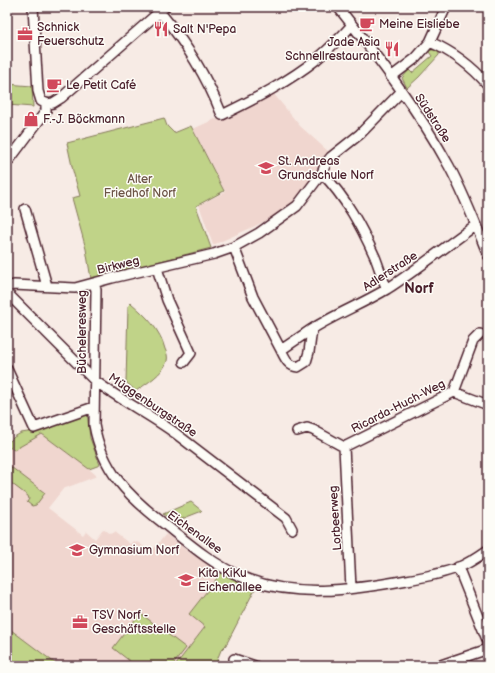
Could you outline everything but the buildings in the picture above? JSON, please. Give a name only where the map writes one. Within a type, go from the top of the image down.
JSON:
[{"type":"street","points":[[7,163],[46,112],[44,102],[38,91],[33,7]]},
{"type":"street","name":"Südstraße","points":[[338,7],[391,77],[449,166],[488,255]]},
{"type":"street","points":[[391,77],[416,58],[430,42],[446,7]]},
{"type":"street","points":[[44,102],[52,104],[61,98],[162,9],[198,63],[222,115],[250,102],[302,70],[322,54],[352,25]]},
{"type":"street","points":[[430,42],[457,56],[470,66],[488,85]]},
{"type":"street","name":"Birkweg","points":[[7,287],[14,285],[75,288],[214,254],[234,247],[259,233],[297,206],[322,173],[326,163],[331,157],[360,134],[401,92]]},
{"type":"street","points":[[322,173],[339,192],[355,218],[375,258],[387,289]]},
{"type":"street","points":[[25,209],[47,286]]},
{"type":"street","name":"Adlerstraße","points":[[281,350],[326,320],[387,289],[476,225]]},
{"type":"street","points":[[234,247],[253,297],[287,362],[292,366],[298,367],[304,364],[308,358],[312,329]]},
{"type":"street","points":[[157,268],[167,300],[191,353],[184,362]]},
{"type":"street","name":"Bücheleresweg","points":[[94,283],[96,290],[94,380]]},
{"type":"street","name":"Müggenburgstraße","points":[[7,294],[94,380],[108,391],[160,421],[286,518],[292,529]]},
{"type":"street","name":"Ricarda-Huch-Weg","points":[[296,431],[307,428],[313,430],[344,447],[454,392],[473,341],[480,334]]},
{"type":"street","points":[[7,369],[34,428],[94,407]]},
{"type":"street","name":"Eichenallee","points":[[94,380],[94,425],[99,445],[107,464],[120,484],[145,509],[206,556],[241,576],[276,587],[297,590],[351,588],[424,577],[458,567],[488,550]]},
{"type":"street","points":[[454,392],[488,404]]},
{"type":"street","name":"Lorbeerweg","points":[[344,447],[351,588]]},
{"type":"street","points":[[458,567],[488,642]]},
{"type":"street","points":[[438,666],[488,649]]},
{"type":"street","points":[[234,659],[255,666]]},
{"type":"shaded area","name":"St. Andreas Grundschule Norf","points":[[273,93],[300,126],[330,153],[325,158],[314,178],[300,197],[281,213],[213,245],[199,205],[225,192],[193,129],[215,119],[222,121]]},
{"type":"shaded area","name":"Gymnasium Norf","points":[[42,434],[97,476],[63,489],[48,508],[83,535],[86,531],[95,539],[103,529],[110,534],[114,532],[130,544],[133,541],[139,543],[151,552],[166,534],[190,553],[221,573],[190,614],[205,627],[175,666],[59,666],[7,627],[7,448]]},
{"type":"green space","points":[[430,50],[437,50],[439,55],[407,88],[402,78],[409,70],[412,73],[432,56],[429,52]]},
{"type":"green space","points":[[7,84],[32,86],[33,107],[7,105]]},
{"type":"green space","name":"Alter Friedhof Norf","points":[[164,118],[167,126],[174,133],[191,126],[224,191],[196,206],[211,248],[91,279],[86,249],[72,198],[80,196],[67,143]]},
{"type":"green space","points":[[131,303],[156,329],[160,335],[167,354],[167,361],[162,370],[136,391],[126,382],[128,306]]},
{"type":"green space","points":[[87,412],[90,438],[100,465],[89,469],[42,434],[14,450],[9,447],[7,450],[7,444],[21,433],[34,431]]},
{"type":"green space","points":[[7,464],[45,493],[36,505],[32,506],[27,502],[29,499],[28,496],[7,480]]},
{"type":"green space","points":[[191,502],[202,511],[174,522],[163,514]]},
{"type":"green space","points":[[221,573],[255,589],[217,660],[228,666],[175,666],[205,627],[189,614]]},
{"type":"green space","points":[[140,613],[186,648],[172,666],[136,666],[113,648]]},
{"type":"green space","points":[[7,627],[59,666],[7,666]]},
{"type":"place","name":"Meine Eisliebe","points":[[367,24]]},
{"type":"place","name":"Salt N'Pepa","points":[[161,29]]},
{"type":"place","name":"Schnick Feuerschutz","points":[[25,34]]},
{"type":"place","name":"Jade Asia Schnellrestaurant","points":[[392,49]]},
{"type":"place","name":"Le Petit Café","points":[[54,85]]},
{"type":"place","name":"F.-J. Böckmann","points":[[31,119]]},
{"type":"place","name":"St. Andreas Grundschule Norf","points":[[266,168]]},
{"type":"place","name":"Gymnasium Norf","points":[[77,550]]},
{"type":"place","name":"Kita KiKu Eichenallee","points":[[186,580]]},
{"type":"place","name":"TSV Norf - Geschäftsstelle","points":[[80,622]]},
{"type":"district","name":"Norf","points":[[419,288]]}]
